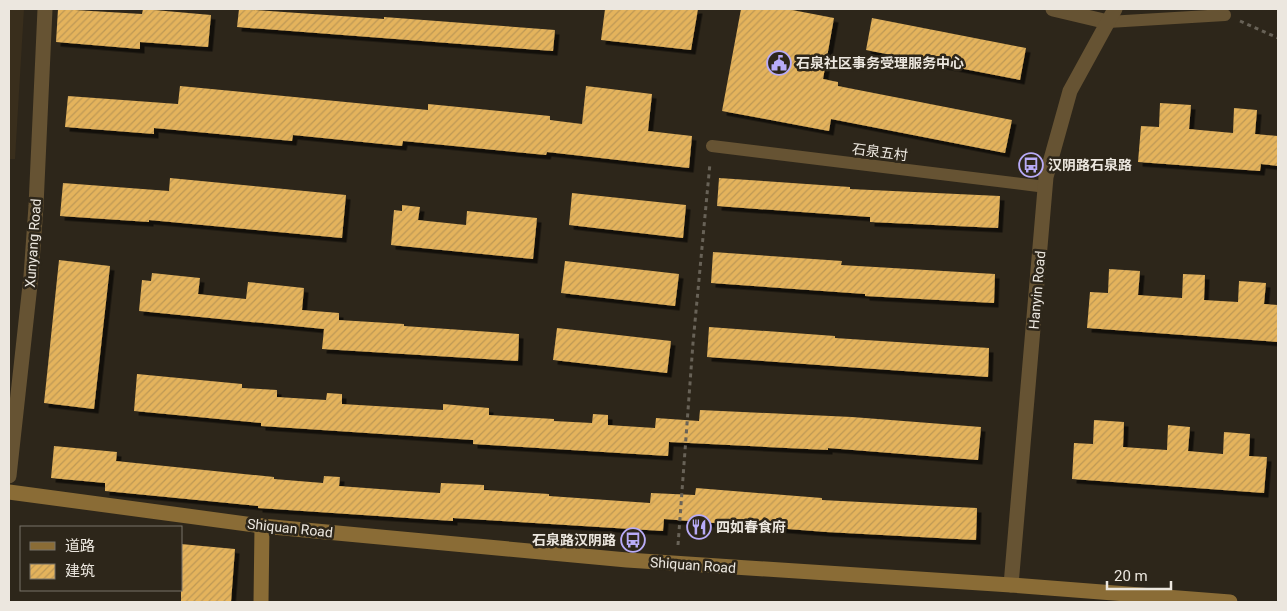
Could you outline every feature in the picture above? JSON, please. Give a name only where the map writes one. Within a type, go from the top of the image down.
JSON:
[{"type":"street","name":"Xunyang Road","points":[[9,476],[33,246],[45,9]]},
{"type":"street","points":[[1054,9],[1111,15]]},
{"type":"street","name":"Hanyin Road","points":[[1011,585],[1046,177],[1070,91],[1111,15]]},
{"type":"street","name":"Shiquan Road","points":[[9,492],[262,526],[676,563],[1011,585],[1230,602]]},
{"type":"street","points":[[260,602],[262,526]]},
{"type":"lane","points":[[1111,15],[1226,14]]},
{"type":"lane","name":"石泉五村","points":[[712,146],[1046,187]]},
{"type":"path","points":[[1226,14],[1278,38]]},
{"type":"path","points":[[676,563],[693,342],[712,146]]},
{"type":"shaded area","points":[[9,9],[24,9],[15,159],[9,159]]},
{"type":"building","points":[[58,9],[142,14],[143,9],[211,15],[208,47],[140,42],[140,49],[56,42]]},
{"type":"building","points":[[239,9],[384,19],[384,17],[555,30],[553,51],[237,27]]},
{"type":"building","points":[[605,9],[698,9],[691,50],[601,40]]},
{"type":"building","name":"石泉社区事务受理服务中心","points":[[741,9],[787,9],[834,18],[823,79],[838,82],[838,86],[1012,120],[1005,153],[831,119],[829,131],[722,111]]},
{"type":"building","points":[[872,18],[1026,48],[1020,80],[866,50]]},
{"type":"building","points":[[180,86],[428,110],[428,104],[550,116],[550,120],[582,124],[586,86],[652,94],[648,131],[692,136],[689,168],[547,152],[546,155],[403,141],[402,146],[293,135],[292,141],[154,128],[154,134],[65,127],[68,96],[178,104]]},
{"type":"building","points":[[1160,103],[1191,105],[1189,129],[1233,133],[1234,108],[1257,110],[1255,134],[1278,136],[1278,166],[1261,164],[1260,171],[1138,162],[1141,126],[1159,127]]},
{"type":"building","points":[[170,178],[346,195],[342,238],[149,220],[149,222],[60,216],[63,183],[169,191]]},
{"type":"building","points":[[719,178],[850,187],[850,189],[1000,196],[998,228],[870,222],[870,217],[717,206]]},
{"type":"building","points":[[572,193],[686,205],[683,238],[569,225]]},
{"type":"building","points":[[402,205],[420,207],[418,220],[466,225],[467,211],[537,218],[533,259],[391,245],[394,210],[402,211]]},
{"type":"building","points":[[713,252],[842,261],[841,265],[995,274],[994,303],[865,296],[865,294],[711,283]]},
{"type":"building","points":[[59,260],[110,266],[94,409],[44,403]]},
{"type":"building","points":[[565,261],[679,274],[675,306],[561,293]]},
{"type":"building","points":[[1109,269],[1140,271],[1138,295],[1182,298],[1183,274],[1205,275],[1204,300],[1238,302],[1239,281],[1266,283],[1264,304],[1278,305],[1278,342],[1087,328],[1090,292],[1108,293]]},
{"type":"building","points":[[152,273],[200,278],[198,294],[246,299],[248,282],[304,288],[302,310],[339,313],[339,320],[519,334],[518,361],[322,349],[324,329],[139,311],[142,280],[151,281]]},
{"type":"building","points":[[709,327],[835,336],[835,338],[989,348],[988,377],[707,357]]},
{"type":"building","points":[[557,328],[671,341],[667,373],[553,360]]},
{"type":"building","points":[[137,374],[242,384],[242,388],[277,390],[277,397],[326,400],[327,393],[342,394],[342,404],[443,410],[443,404],[489,408],[489,415],[592,423],[593,414],[608,415],[608,425],[655,428],[656,418],[699,421],[700,410],[852,417],[981,427],[978,460],[828,448],[828,450],[669,442],[668,456],[473,444],[473,440],[261,426],[261,423],[134,411]]},
{"type":"building","points":[[1094,420],[1124,422],[1123,447],[1167,450],[1168,425],[1190,427],[1188,451],[1223,454],[1224,432],[1250,434],[1249,456],[1267,457],[1264,493],[1072,479],[1074,443],[1093,444]]},
{"type":"building","points":[[54,446],[117,452],[116,461],[323,483],[324,476],[340,477],[339,486],[393,490],[440,493],[441,483],[484,485],[484,490],[650,503],[651,493],[695,495],[696,488],[822,498],[822,500],[977,508],[976,540],[826,532],[664,519],[663,531],[453,518],[453,521],[258,508],[258,506],[105,491],[105,483],[51,478]]},
{"type":"building","points":[[182,544],[235,549],[231,602],[181,602]]},
{"type":"place","name":"石泉社区事务受理服务中心","points":[[779,63]]},
{"type":"place","name":"汉阴路石泉路","points":[[1031,165]]},
{"type":"place","name":"四如春食府","points":[[699,527]]},
{"type":"place","name":"石泉路汉阴路","points":[[633,540]]}]
